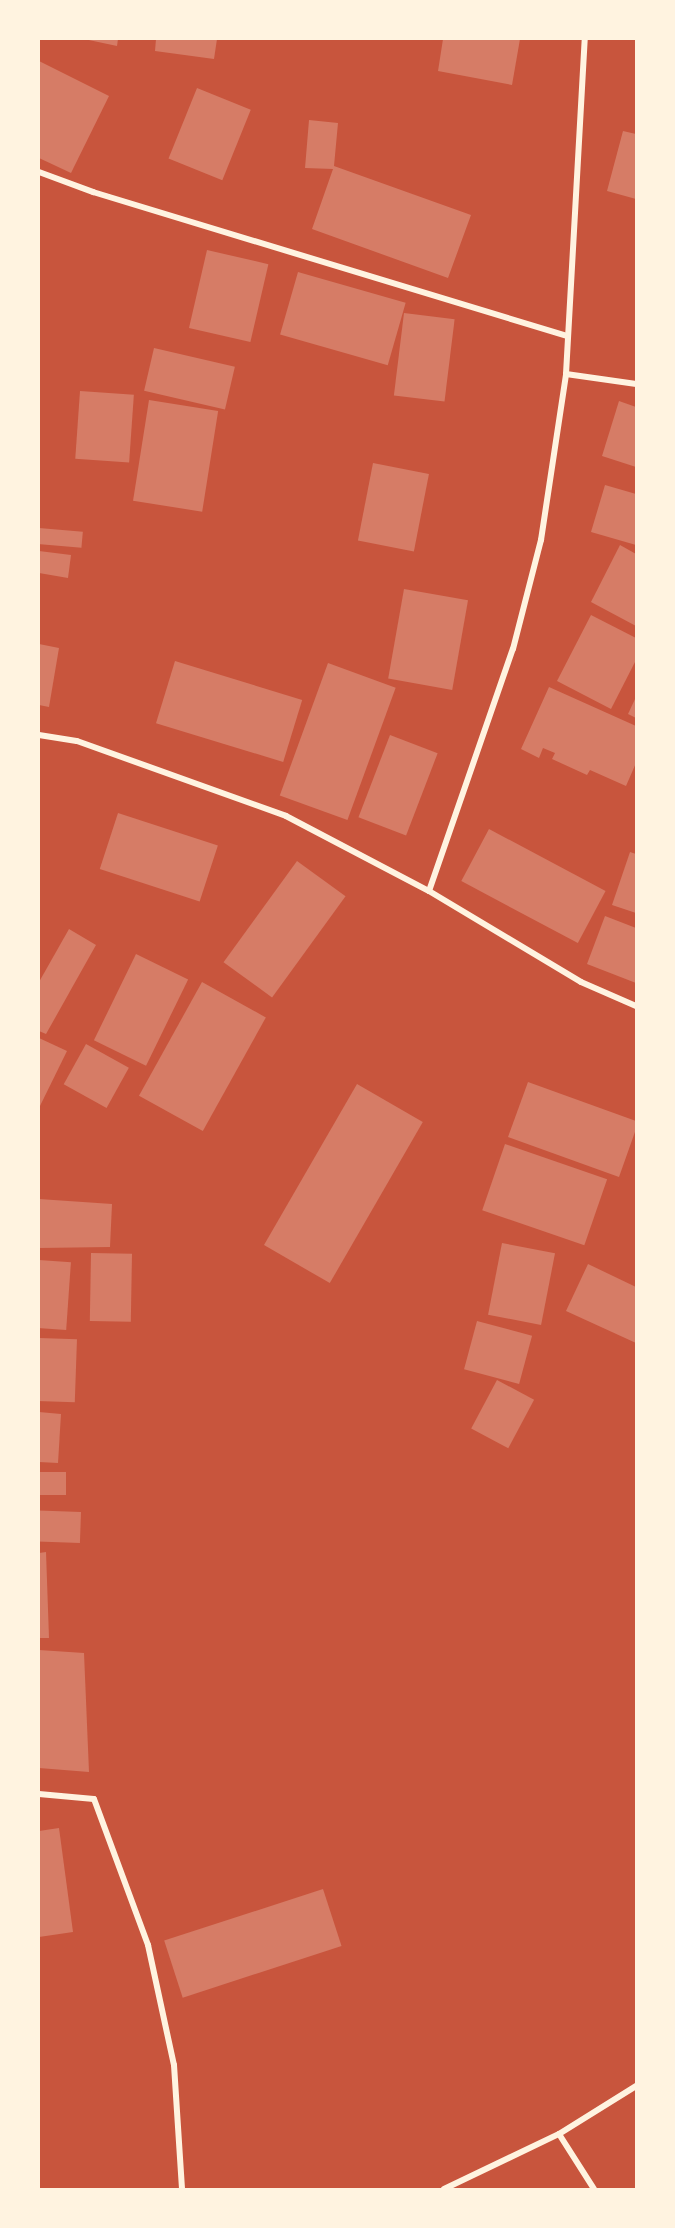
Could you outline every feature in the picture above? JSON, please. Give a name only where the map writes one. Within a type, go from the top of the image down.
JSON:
[{"type":"street","points":[[429,891],[513,649],[541,540],[566,374],[585,39]]},
{"type":"street","points":[[39,172],[93,192],[568,336]]},
{"type":"street","points":[[566,374],[636,384]]},
{"type":"street","points":[[39,735],[77,741],[286,816],[429,891],[582,982],[636,1006]]},
{"type":"street","points":[[39,1794],[94,1799],[148,1945],[174,2065],[182,2189]]},
{"type":"street","points":[[444,2189],[559,2134],[636,2086]]},
{"type":"street","points":[[559,2134],[594,2189]]},
{"type":"building","points":[[84,39],[118,39],[117,46]]},
{"type":"building","points":[[156,39],[217,39],[214,59],[155,51]]},
{"type":"building","points":[[443,39],[520,39],[512,85],[438,71]]},
{"type":"building","points":[[39,61],[109,96],[71,173],[39,158]]},
{"type":"building","points":[[197,88],[251,110],[222,180],[169,158]]},
{"type":"building","points":[[309,120],[338,123],[334,166],[471,215],[448,278],[312,229],[333,169],[305,168]]},
{"type":"building","points":[[623,131],[636,134],[636,199],[607,191]]},
{"type":"building","points":[[207,250],[268,264],[250,342],[189,328]]},
{"type":"building","points":[[298,272],[406,303],[388,365],[280,334]]},
{"type":"building","points":[[404,313],[455,319],[445,402],[394,395]]},
{"type":"building","points":[[154,348],[235,367],[225,410],[144,391]]},
{"type":"building","points":[[80,391],[134,395],[129,463],[75,459]]},
{"type":"building","points":[[149,400],[218,411],[202,512],[133,501]]},
{"type":"building","points":[[619,401],[636,407],[636,467],[602,456]]},
{"type":"building","points":[[373,463],[429,474],[414,551],[358,541]]},
{"type":"building","points":[[605,485],[636,494],[636,545],[591,532]]},
{"type":"building","points":[[39,528],[83,532],[81,548],[39,544]]},
{"type":"building","points":[[620,545],[636,554],[636,626],[591,602]]},
{"type":"building","points":[[39,551],[71,555],[68,578],[39,573]]},
{"type":"building","points":[[404,589],[468,600],[452,690],[388,679]]},
{"type":"building","points":[[591,615],[636,638],[636,660],[611,709],[557,681]]},
{"type":"building","points":[[39,644],[59,648],[49,707],[39,705]]},
{"type":"building","points":[[175,661],[302,700],[283,762],[156,723]]},
{"type":"building","points":[[328,663],[396,688],[347,820],[280,795]]},
{"type":"building","points":[[549,687],[636,726],[636,763],[626,786],[590,770],[587,775],[552,759],[555,753],[543,748],[539,758],[521,749]]},
{"type":"building","points":[[636,697],[636,718],[628,714]]},
{"type":"building","points":[[390,735],[438,753],[406,835],[358,817]]},
{"type":"building","points":[[118,813],[218,845],[200,902],[100,869]]},
{"type":"building","points":[[489,829],[606,891],[578,943],[461,881]]},
{"type":"building","points":[[630,852],[636,854],[636,913],[612,905]]},
{"type":"building","points":[[297,861],[346,896],[272,997],[224,962]]},
{"type":"building","points":[[605,916],[636,928],[636,983],[587,964]]},
{"type":"building","points":[[69,929],[96,945],[46,1034],[39,1031],[39,982]]},
{"type":"building","points":[[136,954],[188,979],[146,1066],[94,1040]]},
{"type":"building","points":[[202,982],[266,1017],[203,1131],[139,1096]]},
{"type":"building","points":[[39,1038],[67,1051],[39,1108]]},
{"type":"building","points":[[86,1044],[129,1068],[107,1108],[64,1084]]},
{"type":"building","points":[[528,1082],[636,1121],[636,1129],[619,1177],[508,1137]]},
{"type":"building","points":[[357,1084],[423,1122],[330,1283],[264,1245]]},
{"type":"building","points":[[505,1144],[607,1179],[584,1245],[482,1210]]},
{"type":"building","points":[[39,1199],[112,1204],[110,1247],[39,1248]]},
{"type":"building","points":[[502,1243],[555,1253],[541,1325],[488,1315]]},
{"type":"building","points":[[91,1253],[132,1254],[131,1322],[90,1321]]},
{"type":"building","points":[[39,1260],[71,1262],[66,1330],[39,1328]]},
{"type":"building","points":[[588,1264],[636,1287],[636,1343],[566,1311]]},
{"type":"building","points":[[477,1321],[532,1336],[519,1384],[464,1369]]},
{"type":"building","points":[[39,1338],[77,1339],[75,1402],[39,1401]]},
{"type":"building","points":[[497,1380],[534,1400],[508,1448],[471,1429]]},
{"type":"building","points":[[39,1412],[61,1414],[58,1463],[39,1462]]},
{"type":"building","points":[[39,1472],[66,1472],[66,1495],[39,1495]]},
{"type":"building","points":[[39,1511],[81,1512],[80,1543],[39,1542]]},
{"type":"building","points":[[46,1552],[49,1638],[39,1638],[39,1553]]},
{"type":"building","points":[[39,1650],[84,1653],[89,1772],[39,1768]]},
{"type":"building","points":[[59,1828],[73,1932],[39,1937],[39,1831]]},
{"type":"building","points":[[323,1889],[342,1946],[183,1998],[164,1941]]}]
